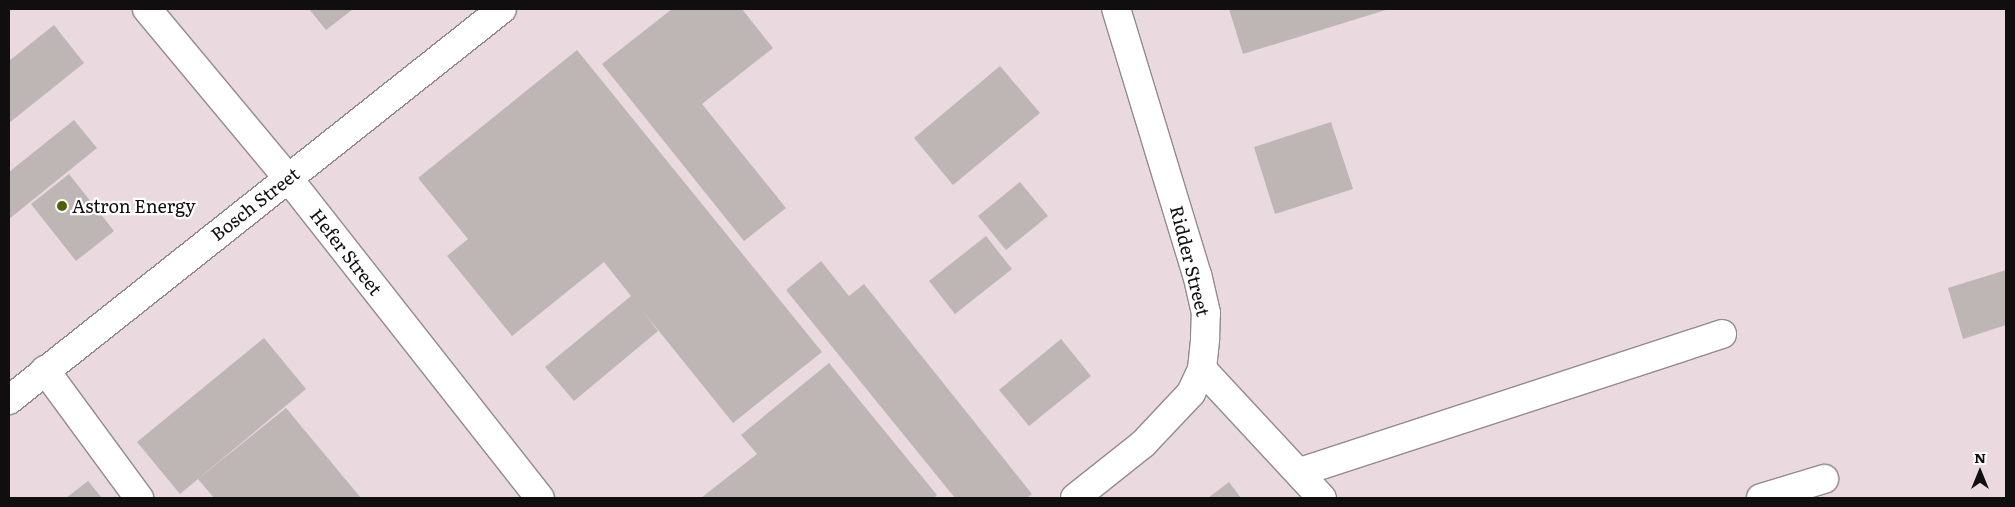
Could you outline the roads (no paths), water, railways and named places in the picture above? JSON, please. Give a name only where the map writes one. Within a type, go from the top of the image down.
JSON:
[{"type":"street","name":"Hefer Street","points":[[148,9],[288,178],[540,498]]},
{"type":"street","name":"Bosch Street","points":[[9,400],[502,9]]},
{"type":"street","name":"Ridder Street","points":[[1075,498],[1143,444],[1177,411],[1191,394],[1202,369],[1206,313],[1197,275],[1116,9]]},
{"type":"street","points":[[1300,472],[1722,334]]},
{"type":"street","points":[[1202,369],[1300,472],[1322,498]]},
{"type":"street","points":[[46,370],[139,498]]},
{"type":"street","points":[[1761,498],[1824,479]]},
{"type":"place","name":"Astron Energy","points":[[62,206]]}]
